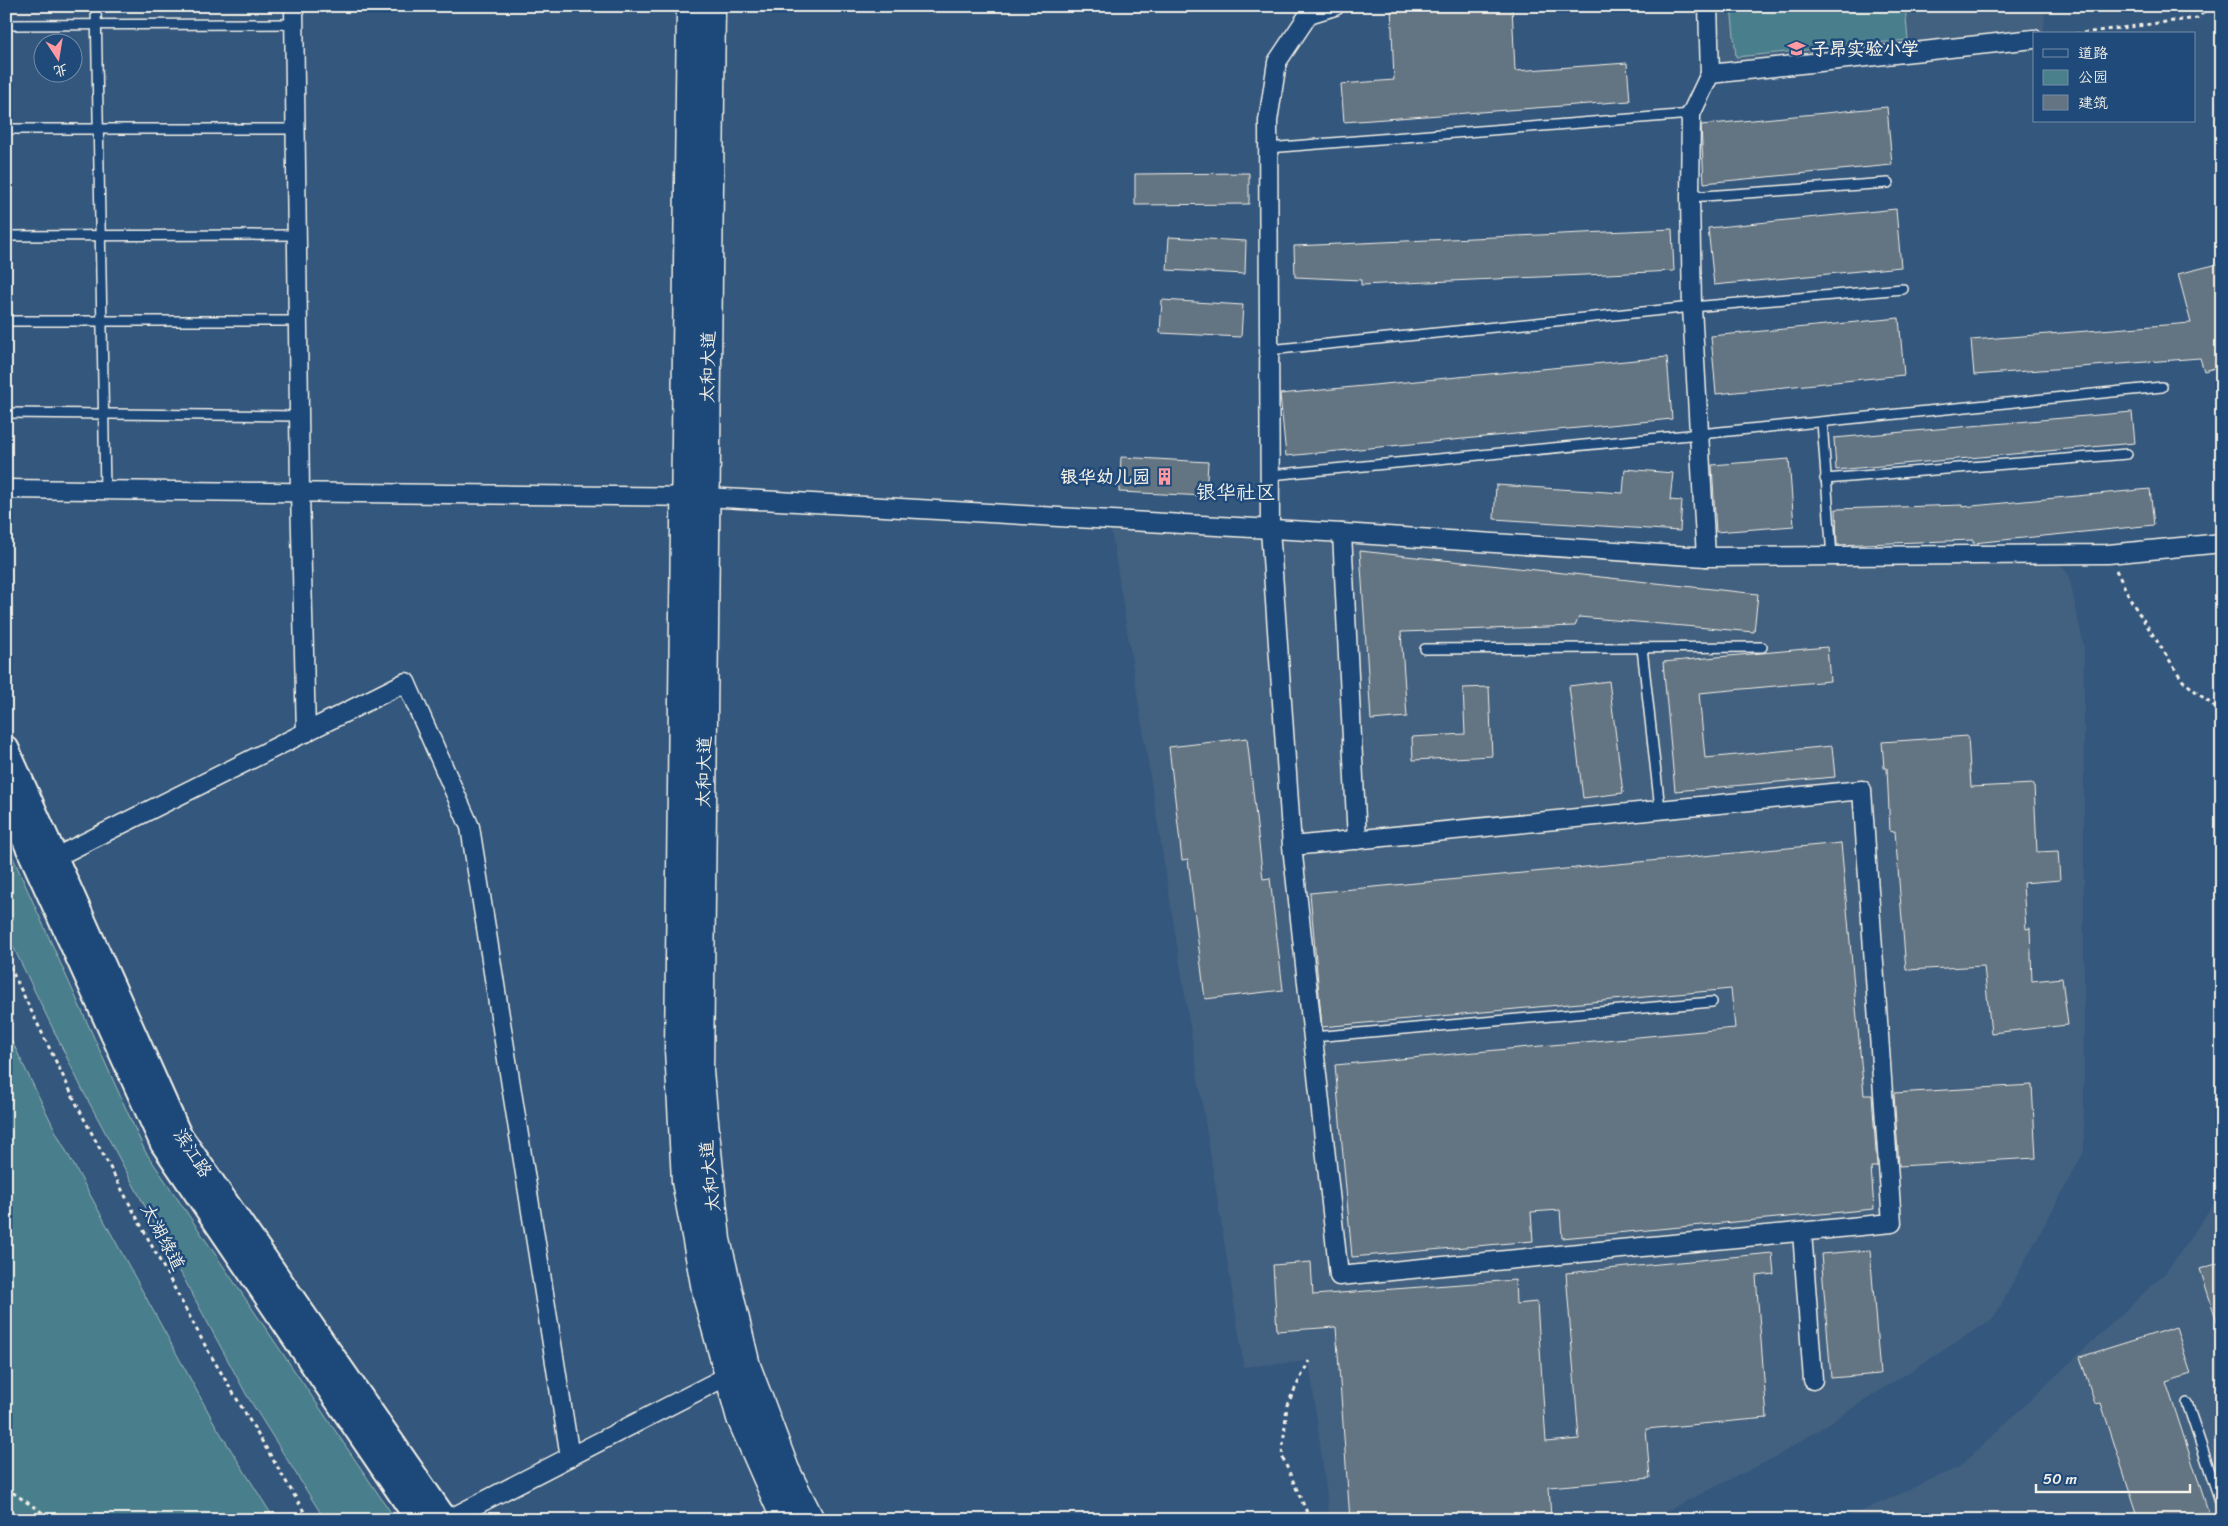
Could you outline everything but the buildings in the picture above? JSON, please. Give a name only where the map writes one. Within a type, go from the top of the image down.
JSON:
[{"type":"main road","name":"太和大道","points":[[691,6],[696,497]]},
{"type":"main road","name":"太和大道","points":[[711,6],[679,1049],[686,1181],[707,1295],[738,1370],[810,1520]]},
{"type":"main road","name":"太和大道","points":[[738,1370],[741,1418],[786,1520]]},
{"type":"street","points":[[294,6],[300,492],[306,732]]},
{"type":"street","points":[[1292,846],[1862,790],[1892,1223],[1339,1276],[1292,846],[1270,529],[1268,148],[1268,121],[1277,62],[1309,14],[1335,6]]},
{"type":"street","points":[[1706,557],[1692,307],[1690,197],[1691,114],[1710,74],[1708,6]]},
{"type":"street","points":[[1710,74],[2033,39]]},
{"type":"street","points":[[6,489],[696,497],[1342,533],[1706,557],[2108,554],[2222,543]]},
{"type":"street","points":[[1342,533],[1357,840]]},
{"type":"street","points":[[46,862],[406,682],[470,827],[570,1457]]},
{"type":"street","name":"滨江路","points":[[6,749],[46,862],[178,1134],[446,1520]]},
{"type":"street","points":[[6,796],[46,862],[163,1143],[419,1520]]},
{"type":"street","points":[[1802,1232],[1813,1380]]},
{"type":"street","points":[[446,1520],[738,1370]]},
{"type":"lane","points":[[96,6],[105,490]]},
{"type":"lane","points":[[6,25],[294,24]]},
{"type":"lane","points":[[1268,148],[1691,114]]},
{"type":"lane","points":[[6,129],[296,129]]},
{"type":"lane","points":[[1690,197],[1888,183]]},
{"type":"lane","points":[[6,236],[297,235]]},
{"type":"lane","points":[[1269,350],[1692,307],[1903,289]]},
{"type":"lane","points":[[6,321],[298,321]]},
{"type":"lane","points":[[1270,475],[2162,387]]},
{"type":"lane","points":[[6,413],[299,416]]},
{"type":"lane","points":[[1822,422],[1832,557]]},
{"type":"lane","points":[[1825,479],[2127,454]]},
{"type":"lane","points":[[1425,648],[1762,647]]},
{"type":"lane","points":[[1642,648],[1660,809]]},
{"type":"lane","points":[[1313,1037],[1712,1002]]},
{"type":"lane","points":[[2187,1402],[2222,1507]]},
{"type":"path","points":[[2090,32],[2197,18],[2212,6]]},
{"type":"path","points":[[2108,554],[2133,604],[2183,681],[2222,713]]},
{"type":"path","name":"太湖绿道","points":[[6,959],[82,1115],[207,1349],[310,1520]]},
{"type":"path","points":[[1308,1520],[1309,1517],[1282,1456],[1287,1405],[1309,1361]]},
{"type":"path","points":[[6,1488],[53,1520]]},
{"type":"shaded area","name":"子昂实验小学","points":[[1714,6],[2045,6],[2044,32],[1715,65]]},
{"type":"shaded area","points":[[1111,530],[1707,565],[2058,562],[2069,575],[2084,647],[2084,1152],[1994,1318],[1776,1457],[1648,1520],[1330,1520],[1309,1361],[1244,1367]]},
{"type":"shaded area","points":[[2222,1192],[2222,1520],[1841,1520],[1959,1467],[2167,1271]]},
{"type":"green space","points":[[1731,6],[1905,6],[1908,40],[1736,57]]},
{"type":"green space","points":[[6,842],[145,1151],[396,1520],[325,1520],[246,1394],[84,1093],[6,932]]},
{"type":"green space","points":[[6,1029],[57,1134],[216,1426],[275,1520],[6,1520]]},
{"type":"place","name":"子昂实验小学","points":[[1797,49]]},
{"type":"place","name":"银华幼儿园","points":[[1164,477]]},
{"type":"district","name":"银华社区","points":[[1236,492]]}]
